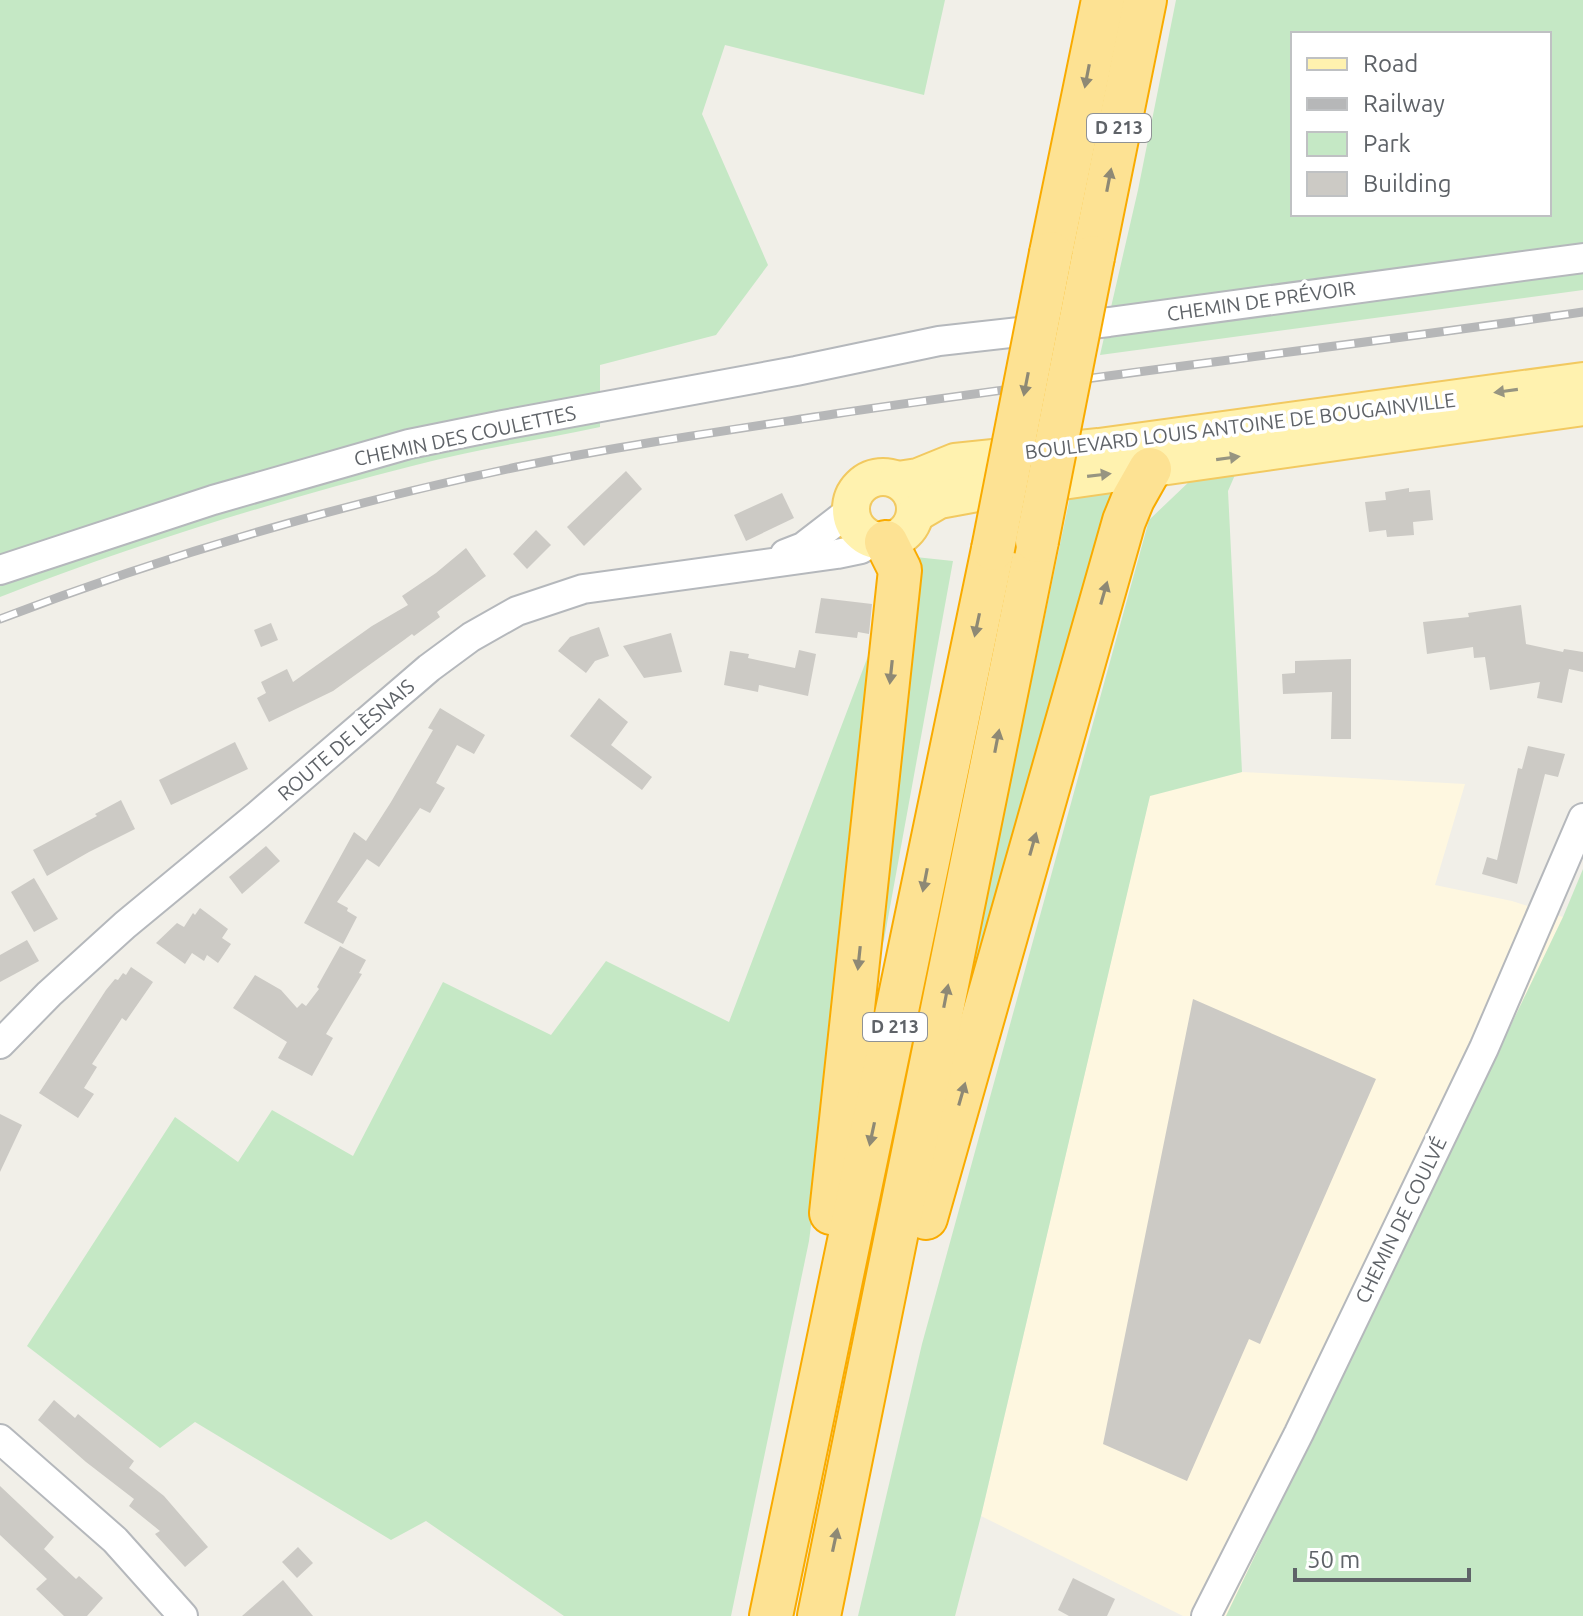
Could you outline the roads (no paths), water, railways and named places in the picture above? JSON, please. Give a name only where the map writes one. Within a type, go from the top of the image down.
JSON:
[{"type":"highway","name":"D 213","points":[[771,1616],[993,549],[1103,0]]},
{"type":"highway","name":"D 213","points":[[819,1616],[1145,0]]},
{"type":"highway","points":[[875,1347],[890,1328],[902,1300],[1124,521],[1150,469]]},
{"type":"highway","points":[[795,1505],[788,1446],[833,1203],[893,650],[900,570],[892,532]]},
{"type":"main road","name":"BOULEVARD LOUIS ANTOINE DE BOUGAINVILLE","points":[[898,480],[918,477],[955,462],[1099,447],[1583,381]]},
{"type":"main road","name":"BOULEVARD LOUIS ANTOINE DE BOUGAINVILLE","points":[[892,532],[939,500],[952,497],[1583,407]]},
{"type":"main road","points":[[889,477],[898,480],[912,494],[892,532],[857,528],[851,510],[856,492],[870,479],[889,477]]},
{"type":"street","name":"CHEMIN DE PRÉVOIR","points":[[939,341],[1109,322],[1583,258]]},
{"type":"street","name":"CHEMIN DES COULETTES","points":[[0,570],[213,500],[409,444],[939,341]]},
{"type":"street","name":"ROUTE DE LÈSNAIS","points":[[757,563],[803,547],[851,510]]},
{"type":"street","name":"ROUTE DE LÈSNAIS","points":[[0,1044],[49,994],[125,925],[429,668],[471,637],[517,611],[583,589],[849,552],[892,532]]},
{"type":"street","name":"CHEMIN DE COULVÉ","points":[[1206,1616],[1299,1433],[1484,1048],[1583,818]]},
{"type":"street","points":[[0,1439],[115,1540],[183,1616]]},
{"type":"railway","points":[[0,619],[128,573],[258,532],[389,496],[561,458],[927,400],[1583,312]]}]
